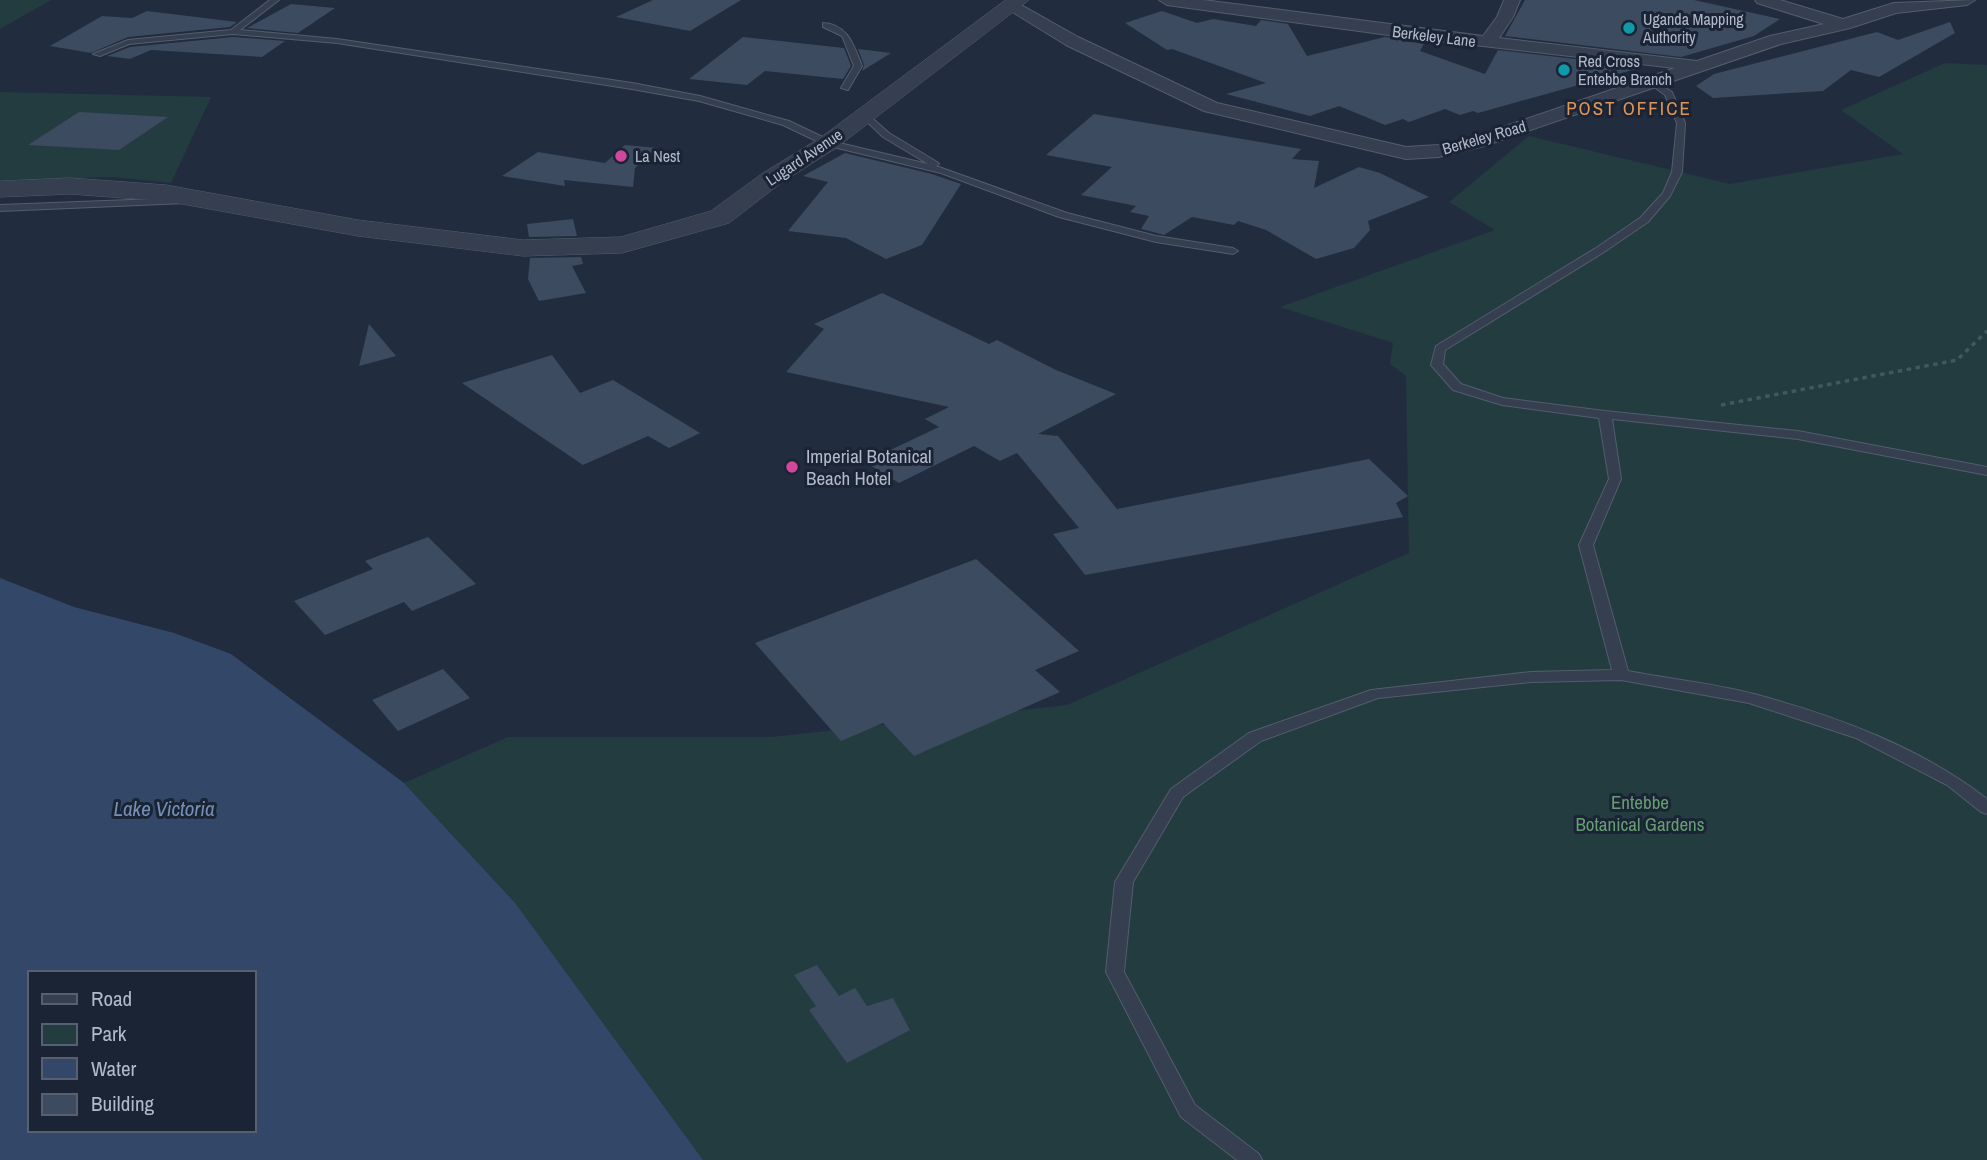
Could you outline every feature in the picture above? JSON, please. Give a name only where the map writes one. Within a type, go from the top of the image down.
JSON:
[{"type":"street","name":"Berkeley Lane","points":[[1167,0],[1487,42],[1701,66]]},
{"type":"street","points":[[1487,42],[1505,17],[1512,0]]},
{"type":"street","points":[[1762,0],[1844,24]]},
{"type":"street","name":"Berkeley Road","points":[[1012,2],[1072,41],[1211,107],[1406,153],[1438,151],[1476,142],[1776,40],[1844,24],[1894,8],[1967,0]]},
{"type":"street","name":"Lugard Avenue","points":[[0,189],[93,187],[166,193],[420,237],[523,248],[622,245],[720,217],[772,178],[828,143],[1012,2]]},
{"type":"lane","points":[[233,32],[275,0]]},
{"type":"lane","points":[[826,25],[845,35],[858,66],[845,88]]},
{"type":"lane","points":[[97,54],[128,42],[233,32],[337,41],[632,86],[701,99],[786,123],[828,143],[944,171],[1017,200],[1113,229],[1180,244],[1233,251]]},
{"type":"lane","points":[[1653,83],[1669,94],[1681,123],[1677,172],[1667,194],[1644,220],[1600,250],[1440,348],[1437,365],[1457,387],[1502,401],[1605,415],[1798,435],[1987,471]]},
{"type":"lane","points":[[864,114],[886,135],[944,171]]},
{"type":"lane","points":[[0,208],[202,200]]},
{"type":"lane","points":[[1605,415],[1615,479],[1586,545],[1621,676]]},
{"type":"lane","points":[[1252,1160],[1188,1111],[1115,972],[1124,882],[1177,793],[1255,737],[1376,693],[1531,677],[1621,676],[1751,698],[1862,734],[1953,781],[1987,808]]},
{"type":"path","points":[[1714,407],[1957,360],[1987,331]]},
{"type":"green space","points":[[0,0],[51,0],[0,29]]},
{"type":"green space","name":"Entebbe Botanical Gardens","points":[[1945,63],[1987,65],[1987,1160],[703,1160],[516,904],[404,783],[508,737],[771,737],[1067,705],[1409,553],[1406,376],[1390,364],[1393,343],[1280,307],[1495,230],[1449,202],[1529,136],[1730,184],[1903,154],[1841,110]]},
{"type":"green space","points":[[0,92],[211,97],[171,183],[113,177],[0,180]]},
{"type":"water","name":"Lake Victoria","points":[[0,578],[74,607],[174,633],[231,654],[404,783],[516,904],[703,1160],[0,1160]]},
{"type":"building","points":[[653,0],[741,0],[690,31],[616,17]]},
{"type":"building","points":[[1525,0],[1694,0],[1780,19],[1754,36],[1681,57],[1505,36]]},
{"type":"building","points":[[291,4],[335,8],[298,33],[247,28]]},
{"type":"building","points":[[147,11],[237,22],[230,27],[128,37],[91,53],[50,46],[102,16],[132,18]]},
{"type":"building","points":[[1162,11],[1197,23],[1213,19],[1256,26],[1261,20],[1288,24],[1307,56],[1385,37],[1425,42],[1420,51],[1485,74],[1498,50],[1643,67],[1478,113],[1473,111],[1460,115],[1445,109],[1409,122],[1403,119],[1385,125],[1339,106],[1310,116],[1226,94],[1266,83],[1172,49],[1167,50],[1125,23]]},
{"type":"building","points":[[1950,22],[1955,33],[1879,77],[1851,70],[1823,91],[1713,98],[1696,86],[1714,74],[1877,32],[1898,40]]},
{"type":"building","points":[[233,37],[285,41],[262,57],[151,50],[130,59],[107,56],[130,47]]},
{"type":"building","points":[[743,37],[844,48],[851,66],[843,79],[765,71],[747,85],[689,79]]},
{"type":"building","points":[[858,49],[891,53],[862,71],[864,65]]},
{"type":"building","points":[[79,112],[168,117],[119,150],[28,145]]},
{"type":"building","points":[[1094,114],[1301,149],[1292,159],[1319,161],[1314,188],[1359,167],[1380,173],[1429,197],[1368,221],[1370,230],[1354,248],[1316,259],[1266,230],[1238,221],[1234,225],[1192,217],[1164,235],[1141,229],[1149,216],[1130,212],[1136,206],[1081,195],[1112,167],[1046,155]]},
{"type":"building","points":[[625,145],[657,148],[635,168],[633,187],[564,180],[565,186],[502,176],[538,152],[605,163]]},
{"type":"building","points":[[845,153],[932,174],[961,184],[922,245],[886,259],[846,238],[788,231],[828,182],[803,176]]},
{"type":"building","points":[[573,219],[577,236],[529,237],[527,224]]},
{"type":"building","points":[[581,257],[583,264],[572,266],[586,293],[539,301],[528,279],[530,258]]},
{"type":"building","points":[[882,293],[989,344],[997,340],[1056,370],[1116,394],[1038,434],[1058,436],[1117,509],[1369,459],[1408,496],[1396,503],[1403,517],[1085,575],[1053,534],[1079,528],[1017,453],[1000,461],[974,446],[899,483],[865,462],[939,427],[925,419],[949,407],[786,372],[824,329],[814,324]]},
{"type":"building","points":[[369,324],[396,356],[359,366]]},
{"type":"building","points":[[552,355],[580,393],[613,380],[700,433],[669,448],[648,436],[583,465],[462,383]]},
{"type":"building","points":[[428,537],[476,584],[412,611],[404,602],[325,635],[294,601],[373,569],[365,561]]},
{"type":"building","points":[[976,559],[1079,651],[1035,670],[1060,692],[914,756],[883,723],[841,741],[755,643]]},
{"type":"building","points":[[443,669],[470,698],[398,731],[372,700]]},
{"type":"building","points":[[817,965],[839,996],[855,988],[867,1006],[893,998],[910,1030],[847,1063],[809,1010],[816,1006],[794,975]]},
{"type":"place","name":"Uganda Mapping Authority","points":[[1629,28]]},
{"type":"place","name":"Red Cross Entebbe Branch","points":[[1564,70]]},
{"type":"place","name":"La Nest","points":[[621,156]]},
{"type":"place","name":"Imperial Botanical Beach Hotel","points":[[792,467]]},
{"type":"district","name":"POST OFFICE","points":[[1629,108]]}]
